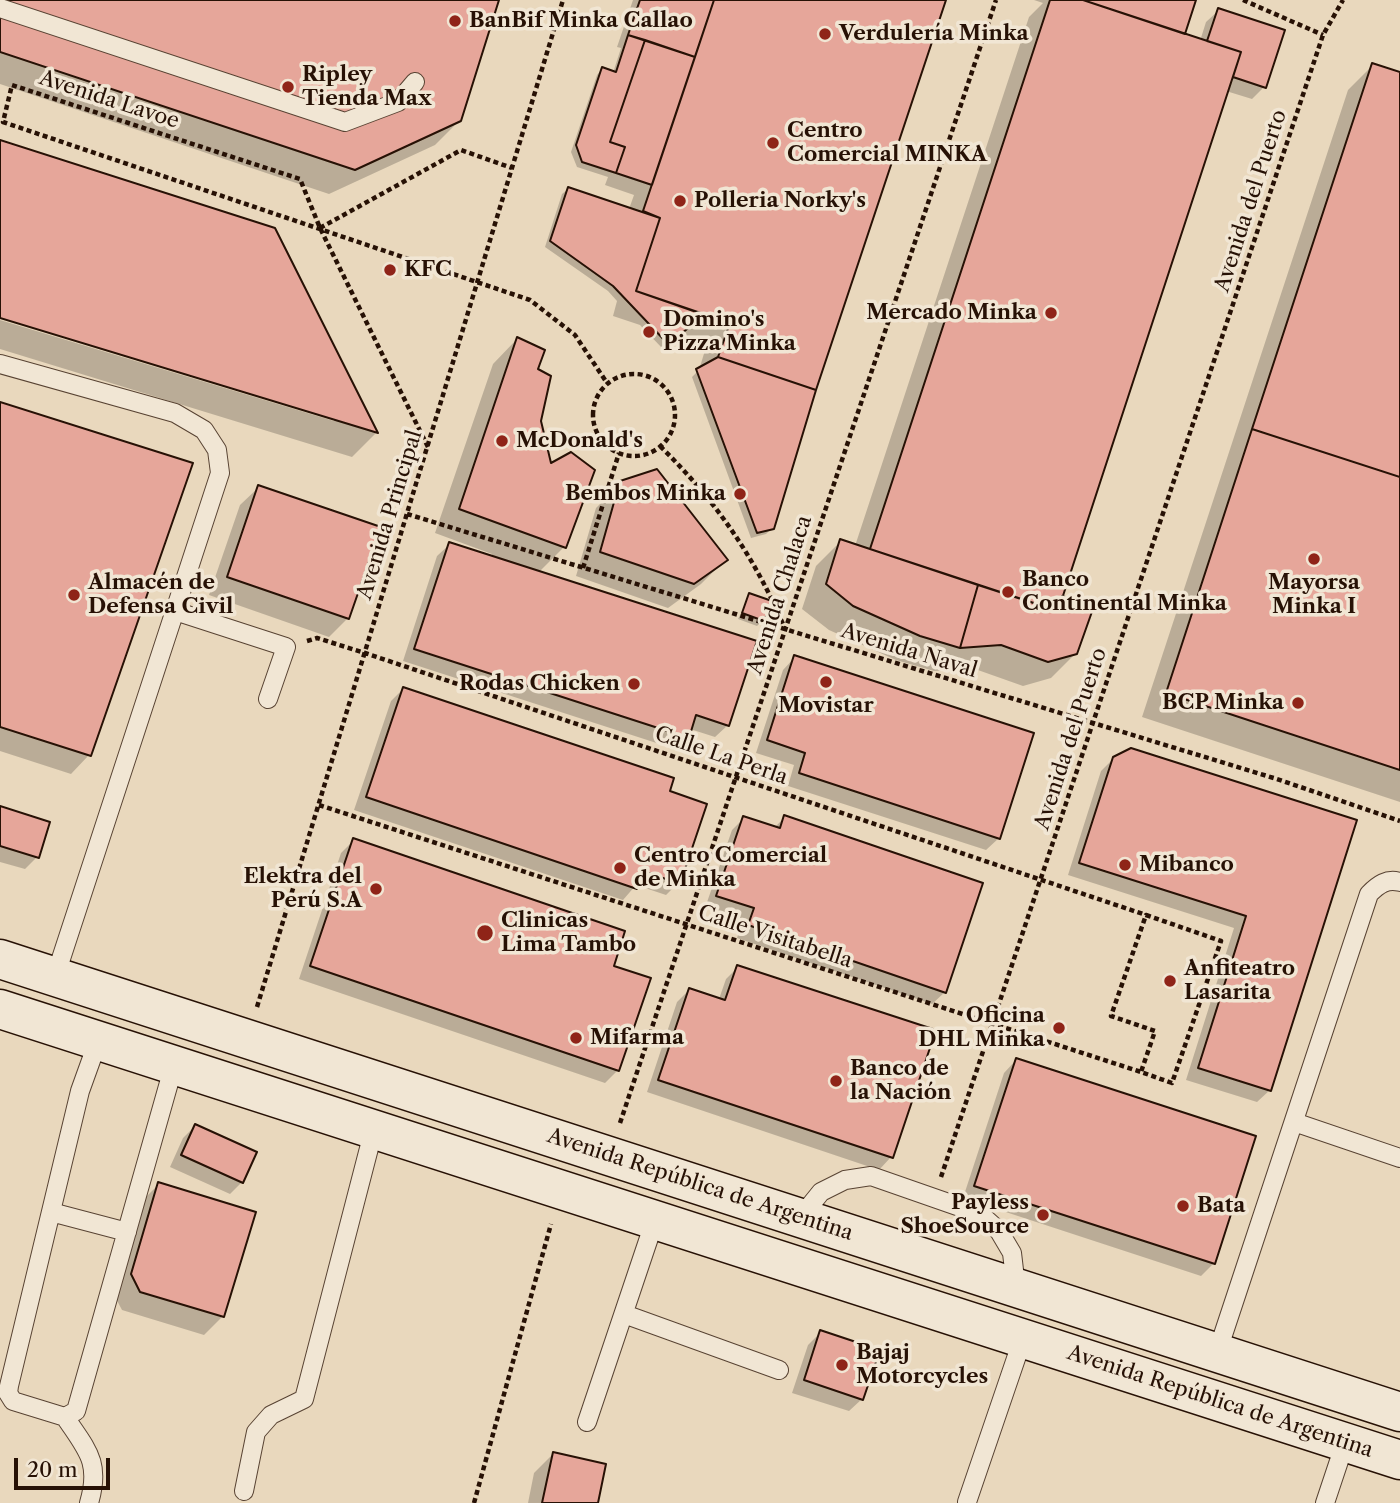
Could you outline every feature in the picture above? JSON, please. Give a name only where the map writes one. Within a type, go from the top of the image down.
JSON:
[{"type":"main road","name":"Avenida República de Argentina","points":[[0,959],[1400,1412]]},
{"type":"main road","name":"Avenida República de Argentina","points":[[0,1009],[1400,1460]]},
{"type":"lane","points":[[0,8],[345,122],[398,102],[415,82]]},
{"type":"lane","points":[[0,363],[175,413],[204,430],[217,450],[220,473],[55,977]]},
{"type":"lane","points":[[175,611],[286,647],[268,699]]},
{"type":"lane","points":[[1217,1353],[1369,894],[1379,884],[1394,880],[1400,882]]},
{"type":"lane","points":[[89,1503],[96,1478],[87,1450],[65,1417],[13,1401],[8,1394],[80,1091],[99,1041]]},
{"type":"lane","points":[[65,1417],[76,1411],[82,1395],[174,1065]]},
{"type":"lane","points":[[1294,1122],[1400,1158]]},
{"type":"lane","points":[[244,1491],[256,1432],[271,1415],[304,1398],[374,1129]]},
{"type":"lane","points":[[800,1217],[821,1192],[845,1180],[872,1176],[980,1214],[999,1231],[1012,1253],[1016,1287]]},
{"type":"lane","points":[[51,1212],[127,1233]]},
{"type":"lane","points":[[587,1422],[655,1220]]},
{"type":"lane","points":[[624,1314],[779,1370]]},
{"type":"lane","points":[[967,1502],[1023,1338]]},
{"type":"lane","points":[[1325,1503],[1345,1443]]},
{"type":"path","name":"Avenida Principal","points":[[248,1039],[563,0]]},
{"type":"path","name":"Avenida Chalaca","points":[[609,1156],[996,0]]},
{"type":"path","points":[[1243,0],[1323,35]]},
{"type":"path","name":"Avenida del Puerto","points":[[935,1198],[1323,35],[1343,0]]},
{"type":"path","name":"Avenida Lavoe","points":[[428,447],[320,228],[300,179],[12,85],[3,122],[320,228],[530,300],[553,316],[581,343],[607,383]]},
{"type":"path","points":[[320,228],[461,150],[512,168]]},
{"type":"path","points":[[634,373],[648,376],[660,383],[674,408],[675,422],[660,446],[641,455],[620,453],[607,446],[593,422],[596,401],[607,383],[619,376],[634,373]]},
{"type":"path","points":[[660,446],[722,512],[768,589],[785,630]]},
{"type":"path","points":[[583,568],[620,453]]},
{"type":"path","name":"Avenida Naval","points":[[407,514],[1277,779],[1400,821]]},
{"type":"path","name":"Calle La Perla","points":[[286,647],[317,638],[365,653],[1221,941],[1172,1083],[1141,1072]]},
{"type":"path","name":"Calle Visitabella","points":[[319,805],[1141,1072]]},
{"type":"path","points":[[1141,1072],[1155,1031],[1111,1016],[1146,915]]},
{"type":"path","points":[[474,1503],[561,1190]]},
{"type":"building","name":"Ripley Tienda Max","points":[[0,0],[499,0],[461,121],[355,170],[0,52]]},
{"type":"building","points":[[640,0],[714,0],[695,57],[628,35]]},
{"type":"building","name":"Mercado Minka","points":[[714,0],[946,0],[816,390],[718,357],[730,323],[636,291],[660,218],[643,211]]},
{"type":"building","name":"Mercado Minka","points":[[1050,0],[1083,0],[1241,52],[1058,611],[870,549]]},
{"type":"building","points":[[1083,0],[1196,0],[1185,34]]},
{"type":"building","points":[[1218,8],[1285,30],[1266,88],[1233,77],[1241,52],[1207,41]]},
{"type":"building","points":[[628,35],[645,40],[610,142],[625,147],[616,173],[582,162],[576,145],[602,67],[616,72]]},
{"type":"building","points":[[645,40],[695,57],[652,185],[616,173],[625,147],[610,142]]},
{"type":"building","points":[[1372,63],[1400,72],[1400,477],[1252,429]]},
{"type":"building","points":[[0,140],[275,228],[378,433],[0,318]]},
{"type":"building","points":[[568,187],[660,218],[636,291],[705,315],[668,344],[613,286],[550,241]]},
{"type":"building","points":[[517,337],[545,350],[538,369],[551,376],[541,421],[551,463],[571,452],[595,470],[566,548],[459,509]]},
{"type":"building","points":[[718,357],[816,390],[774,529],[757,533],[696,369]]},
{"type":"building","name":"Almacén de Defensa Civil","points":[[0,402],[193,463],[91,756],[0,727]]},
{"type":"building","points":[[1252,429],[1400,477],[1400,770],[1166,693]]},
{"type":"building","points":[[657,469],[728,560],[694,584],[600,552],[620,481]]},
{"type":"building","points":[[258,485],[381,527],[349,619],[227,577]]},
{"type":"building","points":[[840,539],[978,585],[960,648],[920,636],[853,606],[826,584]]},
{"type":"building","points":[[449,542],[757,641],[729,726],[696,715],[689,738],[414,649]]},
{"type":"building","points":[[978,585],[1058,611],[1062,596],[1094,606],[1077,654],[1048,662],[1001,645],[960,648]]},
{"type":"building","points":[[749,593],[772,601],[764,621],[742,613]]},
{"type":"building","points":[[794,655],[1034,733],[1000,839],[799,773],[805,753],[767,740]]},
{"type":"building","points":[[403,687],[674,778],[670,791],[707,804],[680,884],[643,871],[637,889],[366,797]]},
{"type":"building","points":[[1131,748],[1357,820],[1271,1091],[1198,1068],[1246,916],[1079,863],[1113,757]]},
{"type":"building","points":[[0,806],[50,822],[39,858],[0,846]]},
{"type":"building","points":[[784,815],[983,883],[946,993],[748,925],[754,908],[716,896],[743,816],[780,828]]},
{"type":"building","points":[[353,838],[625,931],[614,966],[651,978],[619,1071],[310,966]]},
{"type":"building","points":[[737,965],[936,1030],[893,1158],[658,1080],[689,988],[725,1000]]},
{"type":"building","points":[[1016,1058],[1256,1136],[1215,1264],[974,1186]]},
{"type":"building","points":[[195,1124],[257,1152],[243,1183],[181,1155]]},
{"type":"building","points":[[158,1182],[256,1212],[224,1317],[140,1292],[131,1274]]},
{"type":"building","name":"Bajaj Motorcycles","points":[[820,1330],[880,1350],[863,1400],[804,1380]]},
{"type":"building","points":[[553,1452],[606,1464],[598,1503],[542,1503]]},
{"type":"place","name":"BanBif Minka Callao","points":[[455,21]]},
{"type":"place","name":"Verdulería Minka","points":[[825,34]]},
{"type":"place","name":"Ripley Tienda Max","points":[[288,87]]},
{"type":"place","name":"Centro Comercial MINKA","points":[[773,143]]},
{"type":"place","name":"Polleria Norky's","points":[[680,201]]},
{"type":"place","name":"KFC","points":[[390,270]]},
{"type":"place","name":"Mercado Minka","points":[[1051,313]]},
{"type":"place","name":"Domino's Pizza Minka","points":[[649,332]]},
{"type":"place","name":"McDonald's","points":[[502,441]]},
{"type":"place","name":"Bembos Minka","points":[[740,494]]},
{"type":"place","name":"Mayorsa Minka I","points":[[1314,559]]},
{"type":"place","name":"Banco Continental Minka","points":[[1008,592]]},
{"type":"place","name":"Almacén de Defensa Civil","points":[[74,595]]},
{"type":"place","name":"Movistar","points":[[826,682]]},
{"type":"place","name":"Rodas Chicken","points":[[634,684]]},
{"type":"place","name":"BCP Minka","points":[[1298,703]]},
{"type":"place","name":"Mibanco","points":[[1125,865]]},
{"type":"place","name":"Centro Comercial de Minka","points":[[620,868]]},
{"type":"place","name":"Elektra del Perú S.A","points":[[376,889]]},
{"type":"place","name":"Clinicas Lima Tambo","points":[[485,933]]},
{"type":"place","name":"Anfiteatro Lasarita","points":[[1170,981]]},
{"type":"place","name":"Oficina DHL Minka","points":[[1059,1028]]},
{"type":"place","name":"Mifarma","points":[[576,1038]]},
{"type":"place","name":"Banco de la Nación","points":[[836,1081]]},
{"type":"place","name":"Bata","points":[[1183,1206]]},
{"type":"place","name":"Payless ShoeSource","points":[[1043,1215]]},
{"type":"place","name":"Bajaj Motorcycles","points":[[842,1365]]}]
